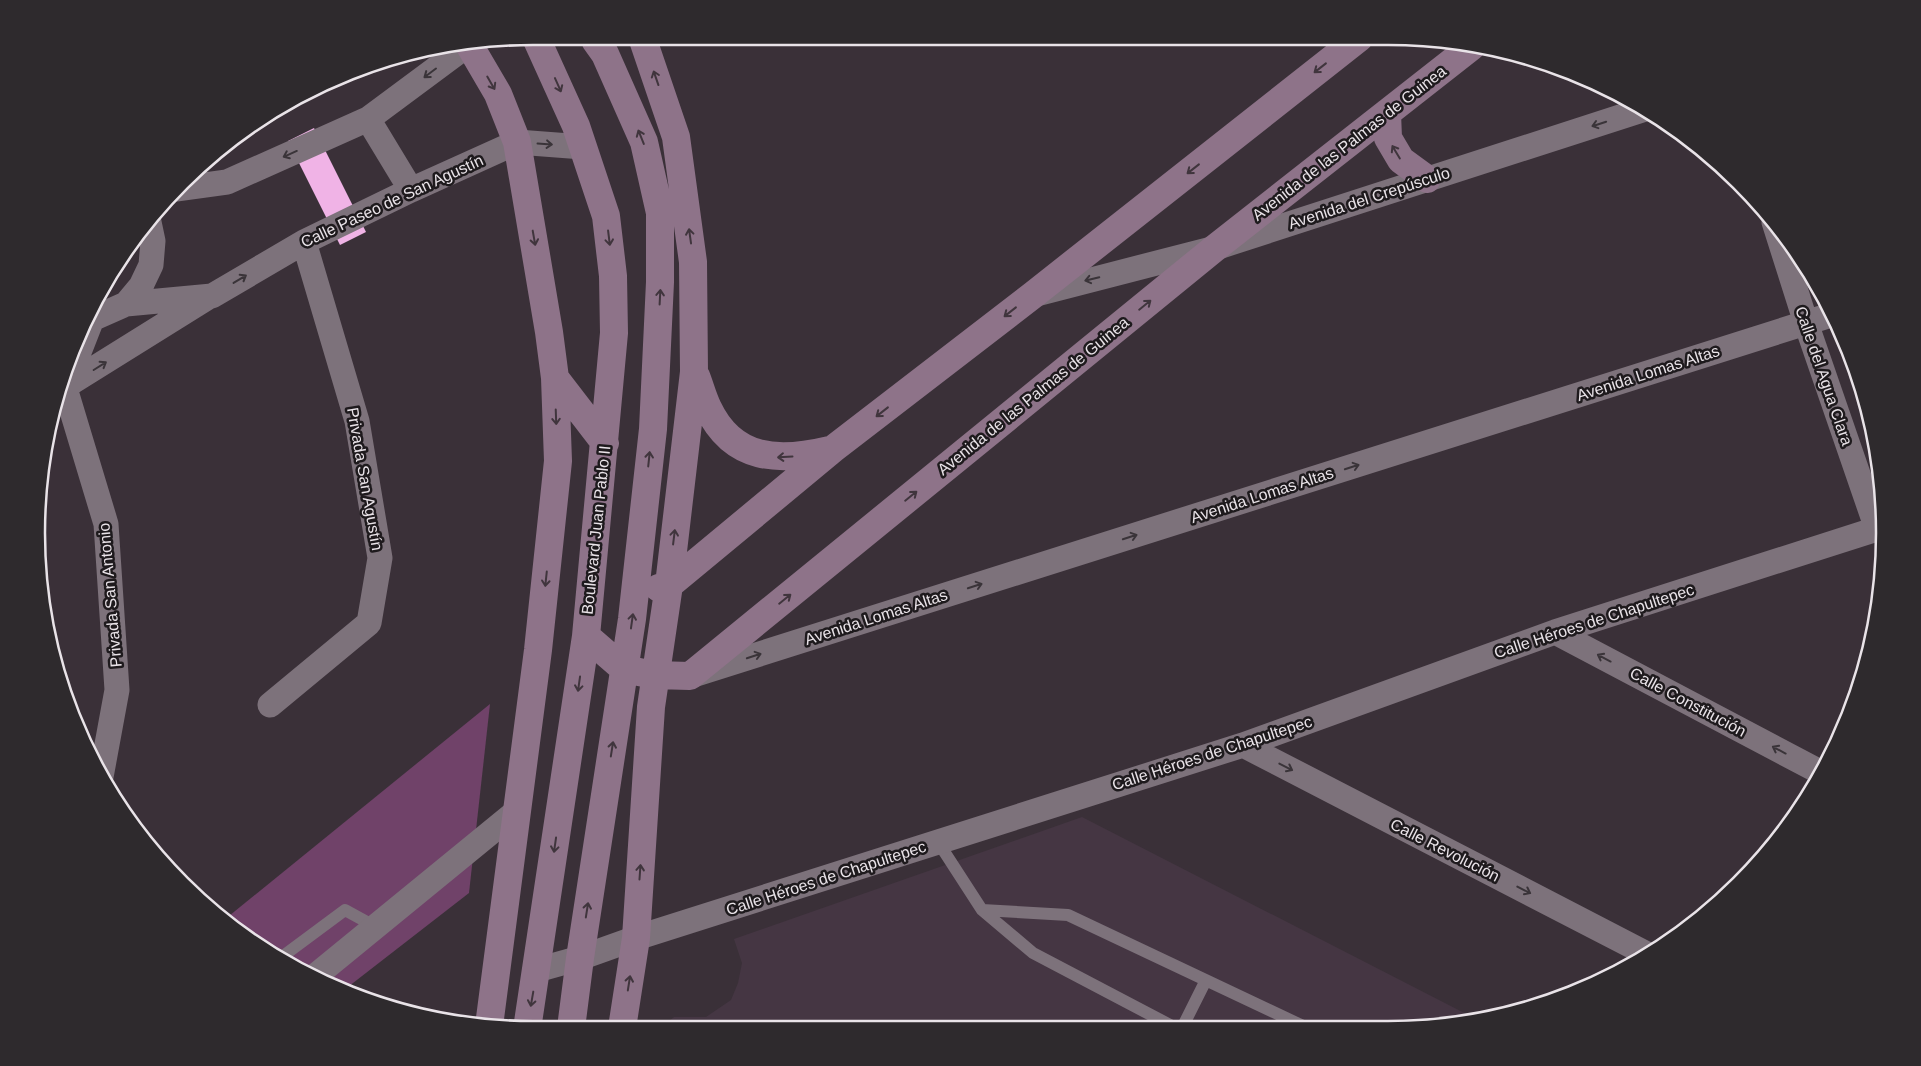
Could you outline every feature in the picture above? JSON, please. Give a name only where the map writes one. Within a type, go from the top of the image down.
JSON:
[{"type":"street","name":"Boulevard Juan Pablo II","points":[[528,1021],[586,636],[614,333],[613,276],[606,216],[576,126],[540,45]]},
{"type":"street","points":[[572,1021],[635,591],[653,428],[660,282],[660,213],[644,142],[605,54],[599,45]]},
{"type":"street","points":[[623,1021],[636,938],[654,675],[669,585],[694,372],[693,262],[676,137],[644,45]]},
{"type":"street","points":[[635,591],[669,585],[833,449],[1034,295],[1350,45]]},
{"type":"street","points":[[471,49],[498,94],[518,142],[550,332],[555,378],[558,461],[538,650],[490,1019]]},
{"type":"street","points":[[189,187],[227,182],[368,120],[458,51]]},
{"type":"street","name":"Avenida de las Palmas de Guinea","points":[[690,676],[1215,248],[1466,51]]},
{"type":"street","name":"Avenida del Crepúsculo","points":[[1034,295],[1215,248],[1635,112]]},
{"type":"street","points":[[1387,114],[1388,138],[1401,160],[1427,179]]},
{"type":"street","points":[[368,120],[411,190]]},
{"type":"street","name":"Calle Paseo de San Agustín","points":[[68,385],[212,296],[304,242],[411,190],[518,142],[583,147]]},
{"type":"street","points":[[95,316],[126,304],[141,286],[151,265],[153,242],[151,230]]},
{"type":"street","name":"Privada San Agustín","points":[[270,705],[369,623],[380,558],[358,421],[304,242]]},
{"type":"street","name":"Calle del Agua Clara","points":[[1781,244],[1806,324],[1875,515]]},
{"type":"street","name":"Calle Paseo de San Agustín","points":[[126,304],[212,296]]},
{"type":"street","name":"Avenida Lomas Altas","points":[[690,676],[1826,317]]},
{"type":"street","points":[[694,372],[709,410],[724,432],[746,450],[777,457],[806,456],[833,449]]},
{"type":"street","points":[[555,378],[605,443]]},
{"type":"street","name":"Privada San Antonio","points":[[65,397],[106,524],[117,690],[103,764]]},
{"type":"street","name":"Calle Héroes de Chapultepec","points":[[537,970],[580,958],[636,938],[1243,745],[1555,632],[1876,532]]},
{"type":"street","name":"Calle Constitución","points":[[1555,632],[1816,769]]},
{"type":"street","points":[[586,636],[624,669],[654,675],[690,676]]},
{"type":"street","name":"Calle Revolución","points":[[1243,745],[1641,951]]},
{"type":"street","points":[[320,972],[517,811]]},
{"type":"lane","points":[[938,842],[982,910],[1033,954],[1162,1021]]},
{"type":"lane","points":[[286,954],[345,910],[376,927]]},
{"type":"lane","points":[[982,910],[1068,914],[1206,980],[1277,1021]]},
{"type":"lane","points":[[1186,1021],[1206,980]]},
{"type":"shaded area","points":[[490,704],[469,893],[350,985],[289,956],[230,915]]},
{"type":"shaded area","points":[[1082,817],[1467,1015],[1420,1020],[1388,1021],[669,1021],[674,1017],[706,1017],[731,1000],[738,983],[742,963],[734,939]]},
{"type":"building","points":[[314,128],[366,232],[340,245],[288,141]]}]
